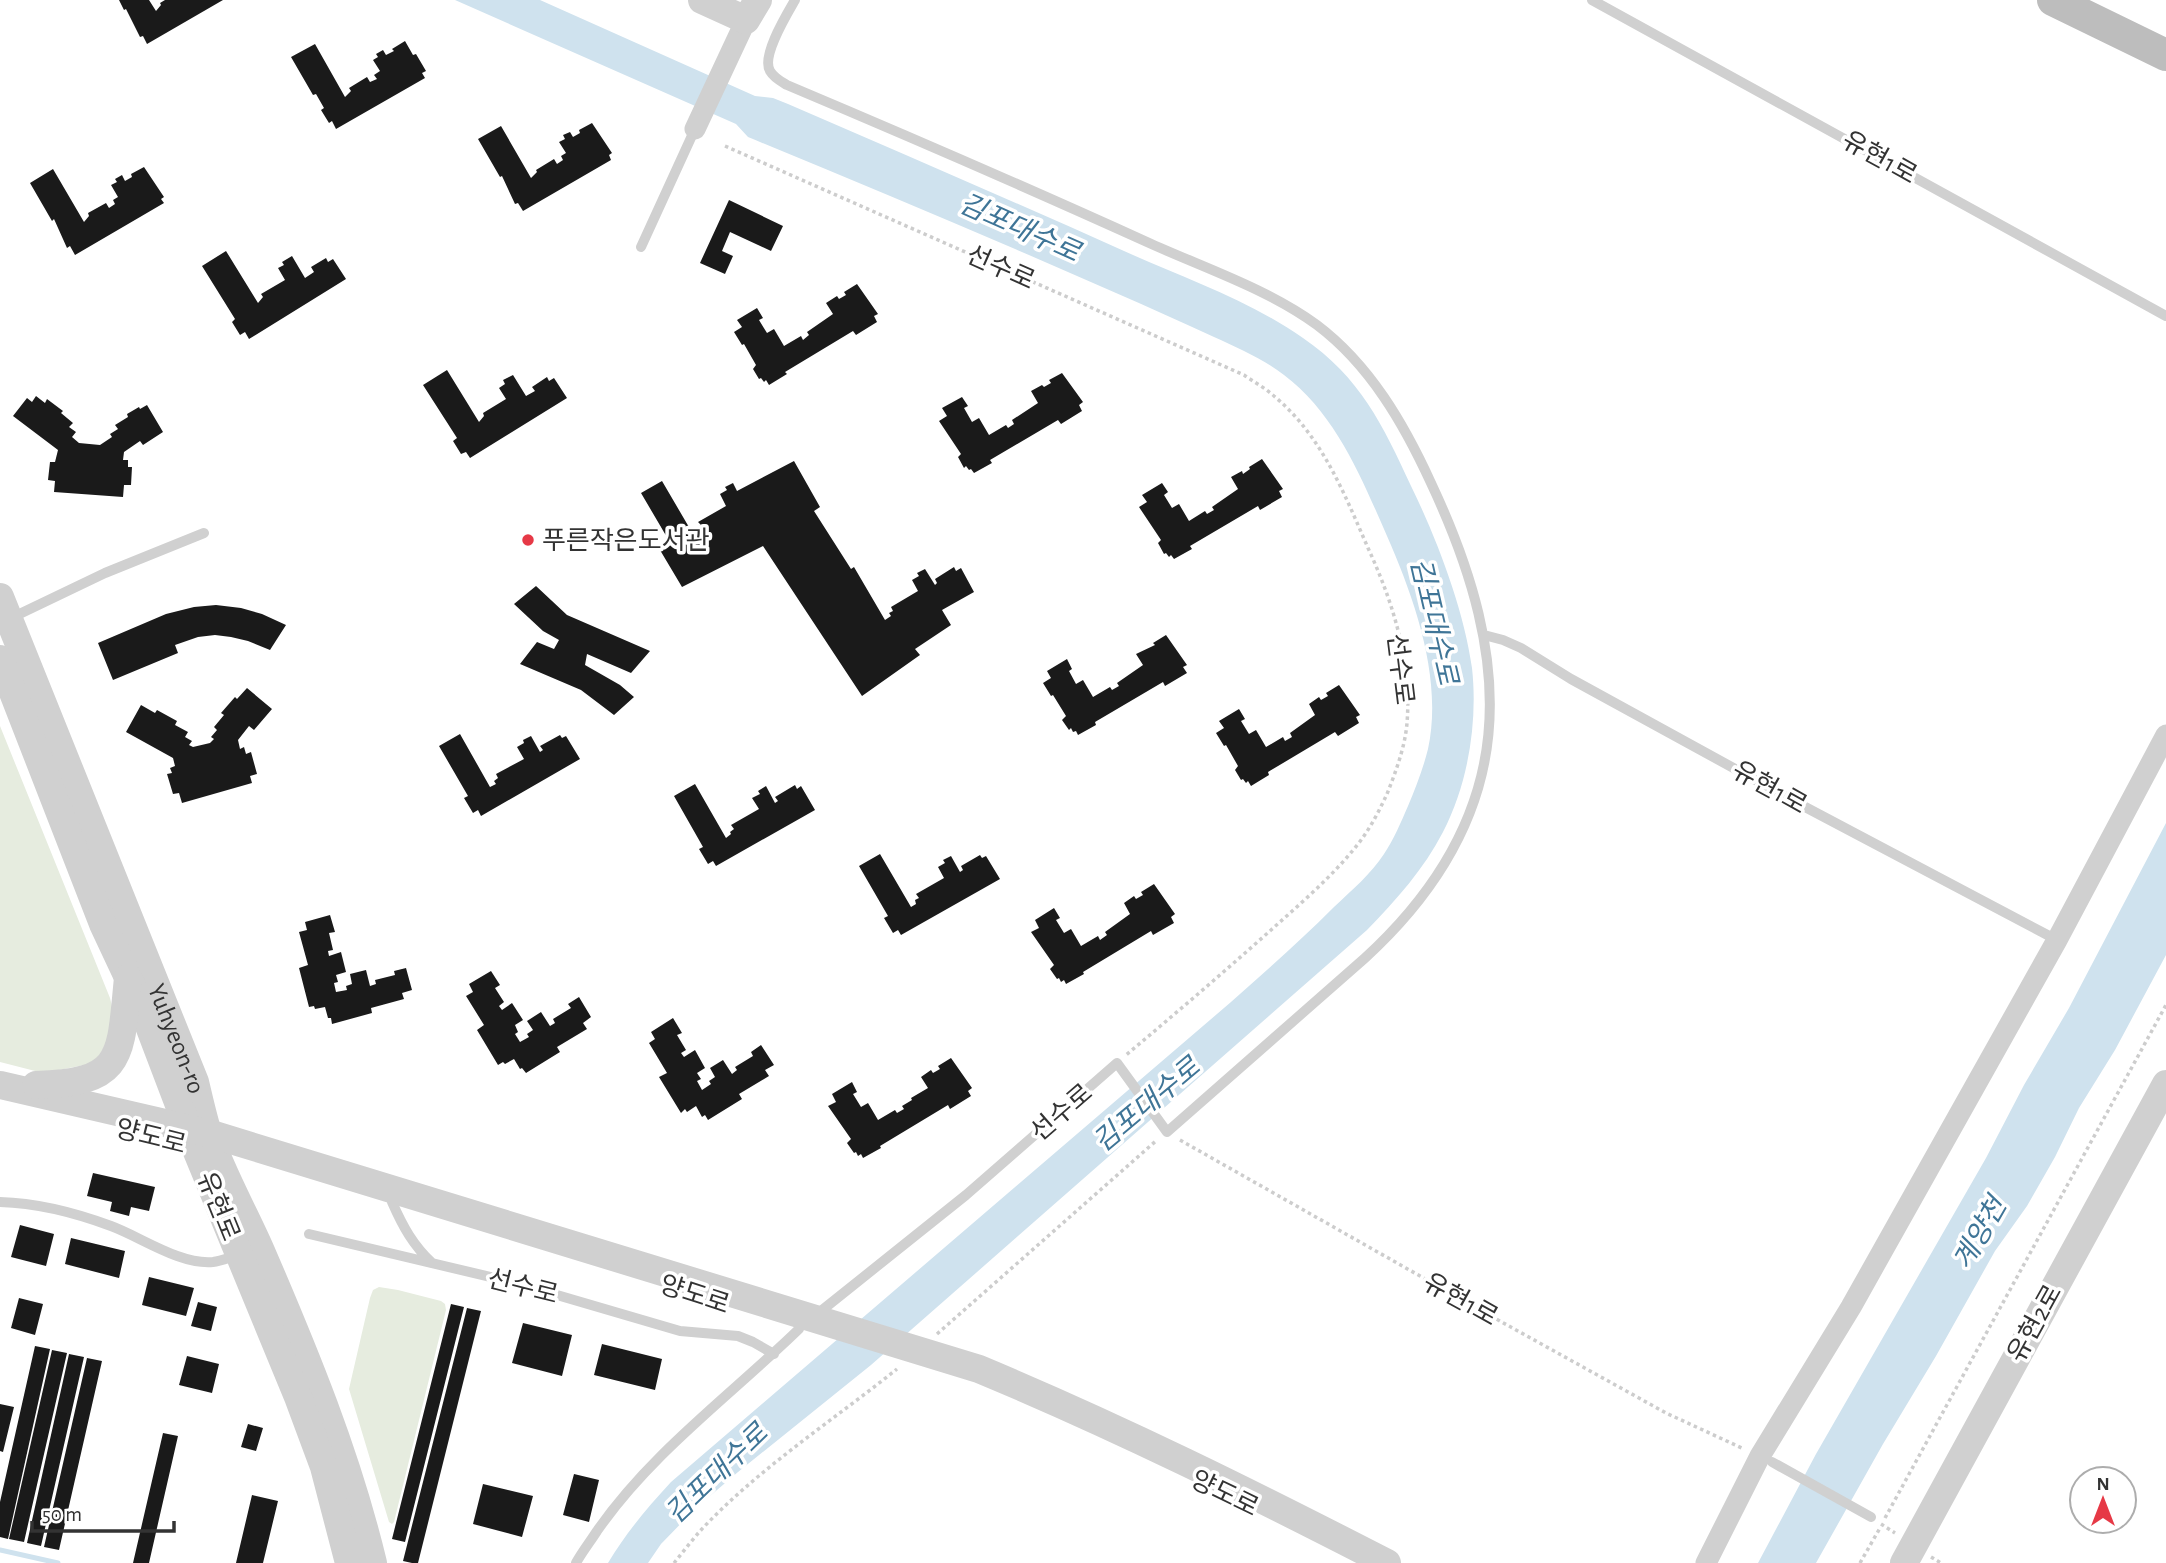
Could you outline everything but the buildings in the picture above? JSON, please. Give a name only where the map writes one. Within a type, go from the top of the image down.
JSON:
[{"type":"main road","points":[[2053,0],[2166,55]]},
{"type":"street","points":[[702,0],[748,9]]},
{"type":"street","points":[[716,0],[748,9]]},
{"type":"street","points":[[695,129],[748,9]]},
{"type":"street","name":"Yuhyeon-ro","points":[[3,613],[194,1082],[202,1140],[260,1250],[332,1423],[373,1563]]},
{"type":"street","name":"유현로","points":[[0,659],[103,924],[202,1140],[239,1255],[312,1432],[349,1563]]},
{"type":"street","points":[[1706,1563],[2057,940],[2166,735]]},
{"type":"street","points":[[2,1090],[67,1084],[97,1075],[107,1068],[119,1049],[128,978]]},
{"type":"street","name":"유현2로","points":[[1904,1563],[2166,1084]]},
{"type":"street","points":[[2,1090],[202,1140]]},
{"type":"street","name":"양도로","points":[[202,1140],[392,1202],[626,1271],[905,1352],[979,1369],[1044,1396],[1251,1493],[1387,1563]]},
{"type":"street","name":"양도로","points":[[202,1140],[810,1325]]},
{"type":"street","name":"양도로","points":[[905,1352],[1032,1402],[1247,1503],[1363,1563]]},
{"type":"lane","points":[[795,0],[770,51],[768,63],[770,72],[788,85],[1247,285],[1295,311],[1341,346],[1367,374],[1414,447],[1458,544],[1472,585],[1484,635],[1489,735],[1485,762],[1471,813],[1438,876],[1386,939],[1167,1132],[1117,1063]]},
{"type":"lane","name":"유현1로","points":[[1592,0],[2166,316]]},
{"type":"lane","points":[[641,247],[695,129]]},
{"type":"lane","points":[[3,613],[204,533]]},
{"type":"lane","name":"유현1로","points":[[1484,635],[1521,649],[1790,799],[2057,940]]},
{"type":"lane","name":"선수로","points":[[576,1563],[637,1480],[668,1448],[774,1353],[966,1195],[1117,1063]]},
{"type":"lane","points":[[0,1202],[35,1205],[78,1215],[193,1260],[212,1262],[239,1255]]},
{"type":"lane","points":[[392,1202],[408,1237],[433,1264]]},
{"type":"lane","name":"선수로","points":[[309,1234],[579,1300],[680,1331],[738,1336],[774,1353]]},
{"type":"lane","points":[[1766,1459],[1871,1517]]},
{"type":"path","name":"선수로","points":[[725,146],[1244,375],[1274,396],[1298,419],[1317,443],[1335,474],[1373,558],[1398,630],[1407,693],[1407,723],[1403,747],[1396,773],[1379,811],[1360,842],[1325,881],[1117,1063]]},
{"type":"path","points":[[1860,1563],[2166,1005]]},
{"type":"path","name":"유현1로","points":[[1167,1132],[1666,1413],[1766,1459]]},
{"type":"shaded area","points":[[0,726],[110,998],[113,1017],[111,1032],[95,1063],[43,1073],[0,1062]]},
{"type":"shaded area","points":[[379,1287],[441,1301],[446,1310],[392,1524],[389,1522],[349,1389],[370,1298],[373,1290]]},
{"type":"water","name":"김포대수로","points":[[455,0],[540,0],[755,96],[773,98],[788,104],[1216,290],[1282,324],[1323,353],[1340,369],[1380,423],[1421,507],[1448,575],[1463,623],[1472,668],[1472,731],[1465,773],[1452,813],[1435,846],[1409,884],[1367,930],[871,1365],[696,1508],[661,1544],[648,1563],[608,1563],[637,1521],[671,1482],[1231,1002],[1361,882],[1388,848],[1414,792],[1426,756],[1432,722],[1429,668],[1424,640],[1407,586],[1357,470],[1319,409],[1276,369],[1141,304],[748,137],[736,124]]},
{"type":"water","name":"계양천","points":[[2166,823],[2166,955],[2115,1050],[2079,1108],[2027,1206],[1995,1251],[1816,1563],[1758,1563],[1816,1454],[2069,1008]]},
{"type":"waterway","points":[[0,1550],[58,1563]]},
{"type":"place","name":"푸른작은도서관","points":[[528,540]]}]
